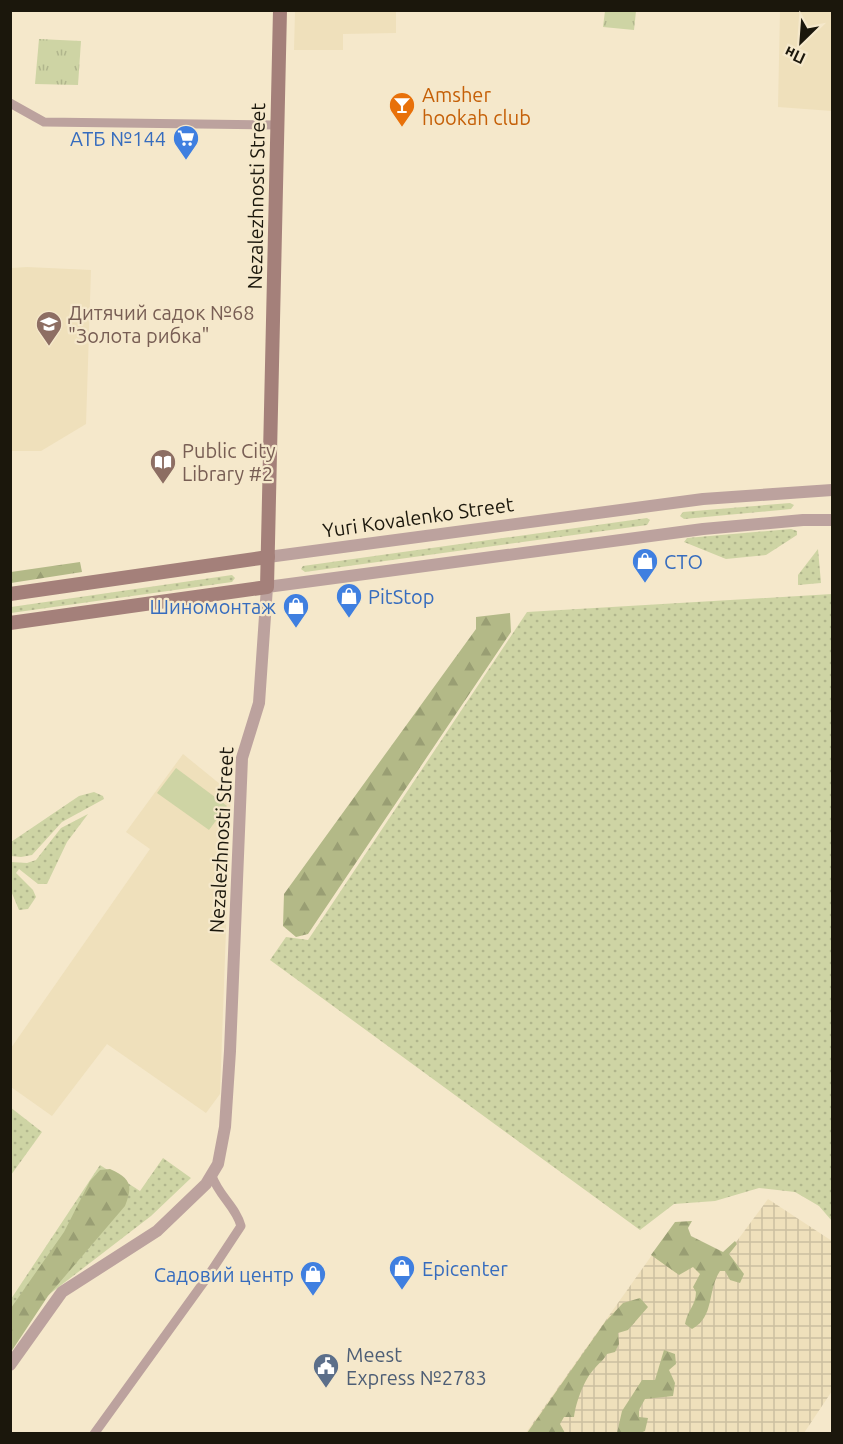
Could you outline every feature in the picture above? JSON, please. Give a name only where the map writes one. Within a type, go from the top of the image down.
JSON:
[{"type":"main road","name":"Nezalezhnosti Street","points":[[267,587],[280,10]]},
{"type":"main road","name":"Yuri Kovalenko Street","points":[[10,594],[268,557]]},
{"type":"main road","points":[[10,623],[267,587]]},
{"type":"street","points":[[10,103],[44,122],[277,125]]},
{"type":"street","name":"Yuri Kovalenko Street","points":[[268,557],[703,499],[832,490]]},
{"type":"street","points":[[267,587],[703,529],[803,520],[832,520]]},
{"type":"street","name":"Nezalezhnosti Street","points":[[10,1365],[63,1292],[157,1231],[212,1176],[222,1150],[228,1083],[242,758],[259,703],[267,587]]},
{"type":"street","points":[[94,1434],[242,1226],[238,1214],[216,1189],[212,1176]]},
{"type":"shaded area","points":[[295,11],[396,11],[396,33],[343,34],[343,50],[294,50]]},
{"type":"shaded area","points":[[780,11],[832,11],[832,111],[778,107]]},
{"type":"shaded area","name":"Дитячий садок №68 \"Золота рибка\"","points":[[11,268],[91,270],[86,424],[41,451],[11,451]]},
{"type":"shaded area","points":[[183,754],[231,793],[220,1094],[206,1113],[107,1044],[52,1116],[11,1087],[11,1048],[150,849],[126,832]]},
{"type":"shaded area","points":[[768,1199],[832,1241],[832,1391],[804,1433],[525,1434],[669,1231],[719,1265]]},
{"type":"green space","points":[[605,11],[636,11],[634,30],[603,27]]},
{"type":"green space","points":[[39,39],[81,41],[78,85],[35,84]]},
{"type":"green space","points":[[790,503],[794,505],[791,509],[684,519],[680,516],[683,512]]},
{"type":"green space","points":[[647,518],[650,520],[647,525],[305,572],[301,569],[303,566]]},
{"type":"green space","points":[[791,529],[797,531],[797,535],[766,555],[726,559],[684,542],[687,538]]},
{"type":"green space","points":[[818,549],[821,583],[798,585],[798,575]]},
{"type":"green space","points":[[80,562],[82,572],[11,583],[11,572]]},
{"type":"green space","points":[[232,575],[235,578],[232,582],[11,613],[11,607]]},
{"type":"green space","points":[[832,594],[832,1221],[819,1206],[795,1192],[759,1188],[715,1201],[674,1204],[640,1230],[270,960],[286,937],[308,940],[527,612]]},
{"type":"green space","points":[[510,613],[511,632],[308,934],[296,937],[283,926],[284,894],[476,629],[476,617]]},
{"type":"green space","points":[[176,768],[227,806],[209,830],[157,793]]},
{"type":"green space","points":[[94,792],[103,796],[104,799],[62,822],[32,855],[11,856],[11,842],[79,796]]},
{"type":"green space","points":[[88,814],[67,842],[47,884],[38,884],[19,869],[16,873],[33,890],[36,897],[28,909],[19,910],[11,891],[11,862],[27,863],[36,860],[61,828]]},
{"type":"green space","points":[[10,1107],[42,1132],[11,1175],[10,1175]]},
{"type":"green space","points":[[163,1158],[191,1178],[151,1216],[47,1296],[11,1349],[11,1299],[100,1165],[140,1191]]},
{"type":"green space","points":[[110,1169],[126,1179],[128,1183],[129,1193],[125,1206],[48,1296],[11,1352],[11,1308],[64,1232],[90,1181],[100,1170]]},
{"type":"green space","points":[[692,1221],[688,1228],[691,1236],[723,1252],[735,1241],[737,1244],[729,1254],[744,1274],[740,1283],[730,1280],[725,1271],[720,1271],[713,1286],[708,1310],[699,1324],[692,1329],[685,1324],[696,1297],[693,1287],[700,1274],[693,1267],[679,1275],[651,1255],[675,1222]]},
{"type":"green space","points":[[640,1298],[648,1307],[628,1330],[618,1333],[619,1344],[615,1352],[607,1354],[587,1378],[574,1417],[564,1417],[560,1424],[565,1433],[527,1433],[605,1322],[623,1303]]},
{"type":"green space","points":[[664,1350],[675,1354],[676,1364],[669,1370],[675,1383],[673,1396],[645,1399],[639,1410],[639,1417],[648,1418],[645,1431],[617,1433],[622,1411],[642,1380],[655,1380]]},
{"type":"place","name":"Amsher hookah club","points":[[402,128]]},
{"type":"place","name":"АТБ №144","points":[[186,161]]},
{"type":"place","name":"Дитячий садок №68 \"Золота рибка\"","points":[[49,347]]},
{"type":"place","name":"Public City Library #2","points":[[163,485]]},
{"type":"place","name":"СТО","points":[[645,584]]},
{"type":"place","name":"PitStop","points":[[349,619]]},
{"type":"place","name":"Шиномонтаж","points":[[296,629]]},
{"type":"place","name":"Epicenter","points":[[402,1291]]},
{"type":"place","name":"Садовий центр","points":[[313,1297]]},
{"type":"place","name":"Meest Express №2783","points":[[326,1389]]}]
